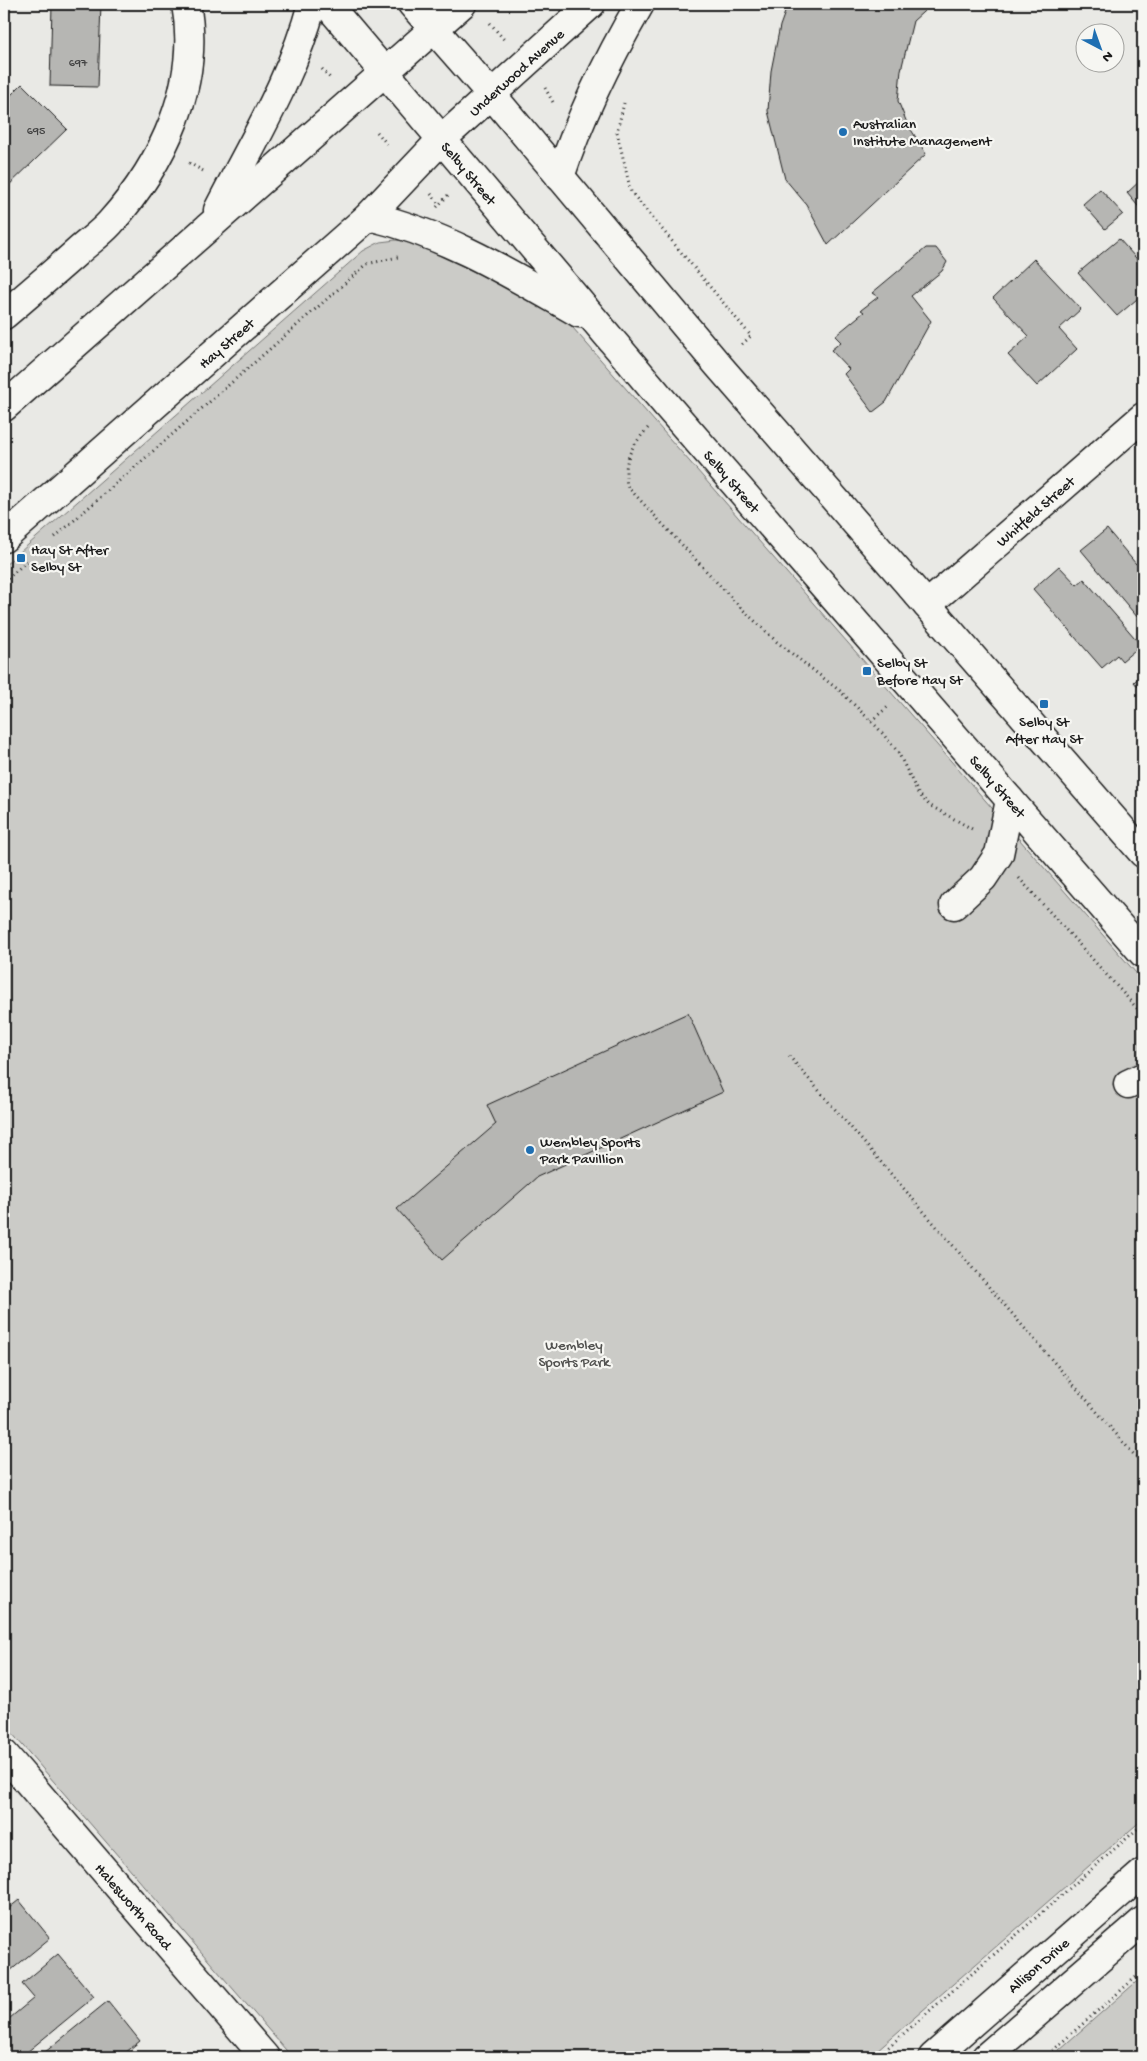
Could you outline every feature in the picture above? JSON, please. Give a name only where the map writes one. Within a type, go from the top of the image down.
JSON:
[{"type":"main road","points":[[4,316],[109,224],[140,186],[163,148],[180,107],[187,67],[188,15],[186,4]]},
{"type":"main road","points":[[212,222],[275,99],[306,28],[312,4]]},
{"type":"main road","name":"Selby Street","points":[[327,4],[597,323],[1143,952]]},
{"type":"main road","points":[[412,4],[491,94],[718,365],[1143,853]]},
{"type":"main road","points":[[4,407],[462,4]]},
{"type":"main road","name":"Underwood Avenue","points":[[441,140],[591,4]]},
{"type":"main road","points":[[560,177],[570,146],[593,91],[640,4]]},
{"type":"main road","name":"Hay Street","points":[[4,538],[369,216],[441,140]]},
{"type":"main road","points":[[369,216],[399,223],[447,240],[494,264],[597,323]]},
{"type":"main road","name":"Whitfeld Street","points":[[926,605],[1143,417]]},
{"type":"main road","points":[[954,905],[983,878],[999,854],[1010,800]]},
{"type":"main road","name":"Halesworth Road","points":[[4,1754],[264,2057]]},
{"type":"main road","name":"Allison Drive","points":[[932,2057],[1143,1873]]},
{"type":"main road","points":[[986,2057],[1143,1921]]},
{"type":"path","points":[[490,24],[507,44]]},
{"type":"path","points":[[320,66],[333,81]]},
{"type":"path","points":[[543,85],[554,104],[548,110]]},
{"type":"path","points":[[376,132],[387,144]]},
{"type":"path","points":[[184,160],[211,176]]},
{"type":"path","points":[[429,192],[438,203],[452,191]]},
{"type":"path","points":[[48,543],[367,264],[401,256]]},
{"type":"path","points":[[4,582],[33,556]]},
{"type":"path","points":[[871,721],[892,704]]},
{"type":"path","points":[[1016,875],[1143,1015]]},
{"type":"path","points":[[789,1056],[1143,1464]]},
{"type":"path","points":[[877,2057],[1143,1824]]},
{"type":"path","points":[[1045,2057],[1143,1971]]},
{"type":"green space","name":"Wembley Sports Park","points":[[396,240],[413,242],[554,310],[573,328],[1143,981],[1143,1819],[869,2057],[292,2057],[4,1724],[4,566],[363,251],[380,242]]},
{"type":"green space","points":[[1143,1976],[1143,2057],[1051,2057]]},
{"type":"building","points":[[52,4],[101,4],[98,87],[50,86]]},
{"type":"building","name":"Australian Institute Management","points":[[788,4],[932,4],[913,21],[901,70],[898,101],[907,123],[926,154],[828,245],[806,204],[785,179],[768,111],[771,71],[780,26]]},
{"type":"building","points":[[22,84],[67,129],[4,190],[4,102]]},
{"type":"building","points":[[1143,178],[1143,212],[1127,193]]},
{"type":"building","points":[[1100,189],[1123,214],[1105,229],[1083,204]]},
{"type":"building","points":[[1119,239],[1143,266],[1143,284],[1140,287],[1143,294],[1117,316],[1078,273]]},
{"type":"building","points":[[926,248],[936,248],[947,262],[942,271],[911,296],[931,321],[886,402],[873,412],[844,374],[849,369],[831,350],[841,342],[835,336],[864,312],[861,310],[878,297],[872,293]]},
{"type":"building","points":[[1034,259],[1081,309],[1059,329],[1077,349],[1037,386],[1008,355],[1029,336],[993,298]]},
{"type":"building","points":[[1107,529],[1136,564],[1143,558],[1143,624],[1081,550]]},
{"type":"building","points":[[1059,566],[1077,585],[1084,579],[1141,645],[1122,661],[1117,655],[1102,668],[1033,589]]},
{"type":"building","points":[[1143,674],[1143,693],[1134,682]]},
{"type":"building","name":"Wembley Sports Park Pavillion","points":[[688,1013],[723,1092],[537,1177],[442,1260],[397,1209],[496,1124],[487,1105]]},
{"type":"building","points":[[19,1900],[50,1938],[4,1976],[4,1912]]},
{"type":"building","points":[[58,1954],[94,1997],[21,2057],[9,2057],[4,2051],[4,2023],[34,1998],[22,1984]]},
{"type":"building","points":[[108,2001],[140,2041],[120,2057],[89,2057],[85,2053],[80,2057],[39,2057]]},
{"type":"place","name":"Australian Institute Management","points":[[843,132]]},
{"type":"place","name":"Hay St After Selby St","points":[[21,558]]},
{"type":"place","name":"Selby St Before Hay St","points":[[867,671]]},
{"type":"place","name":"Selby St After Hay St","points":[[1044,704]]},
{"type":"place","name":"Wembley Sports Park Pavillion","points":[[530,1150]]}]
